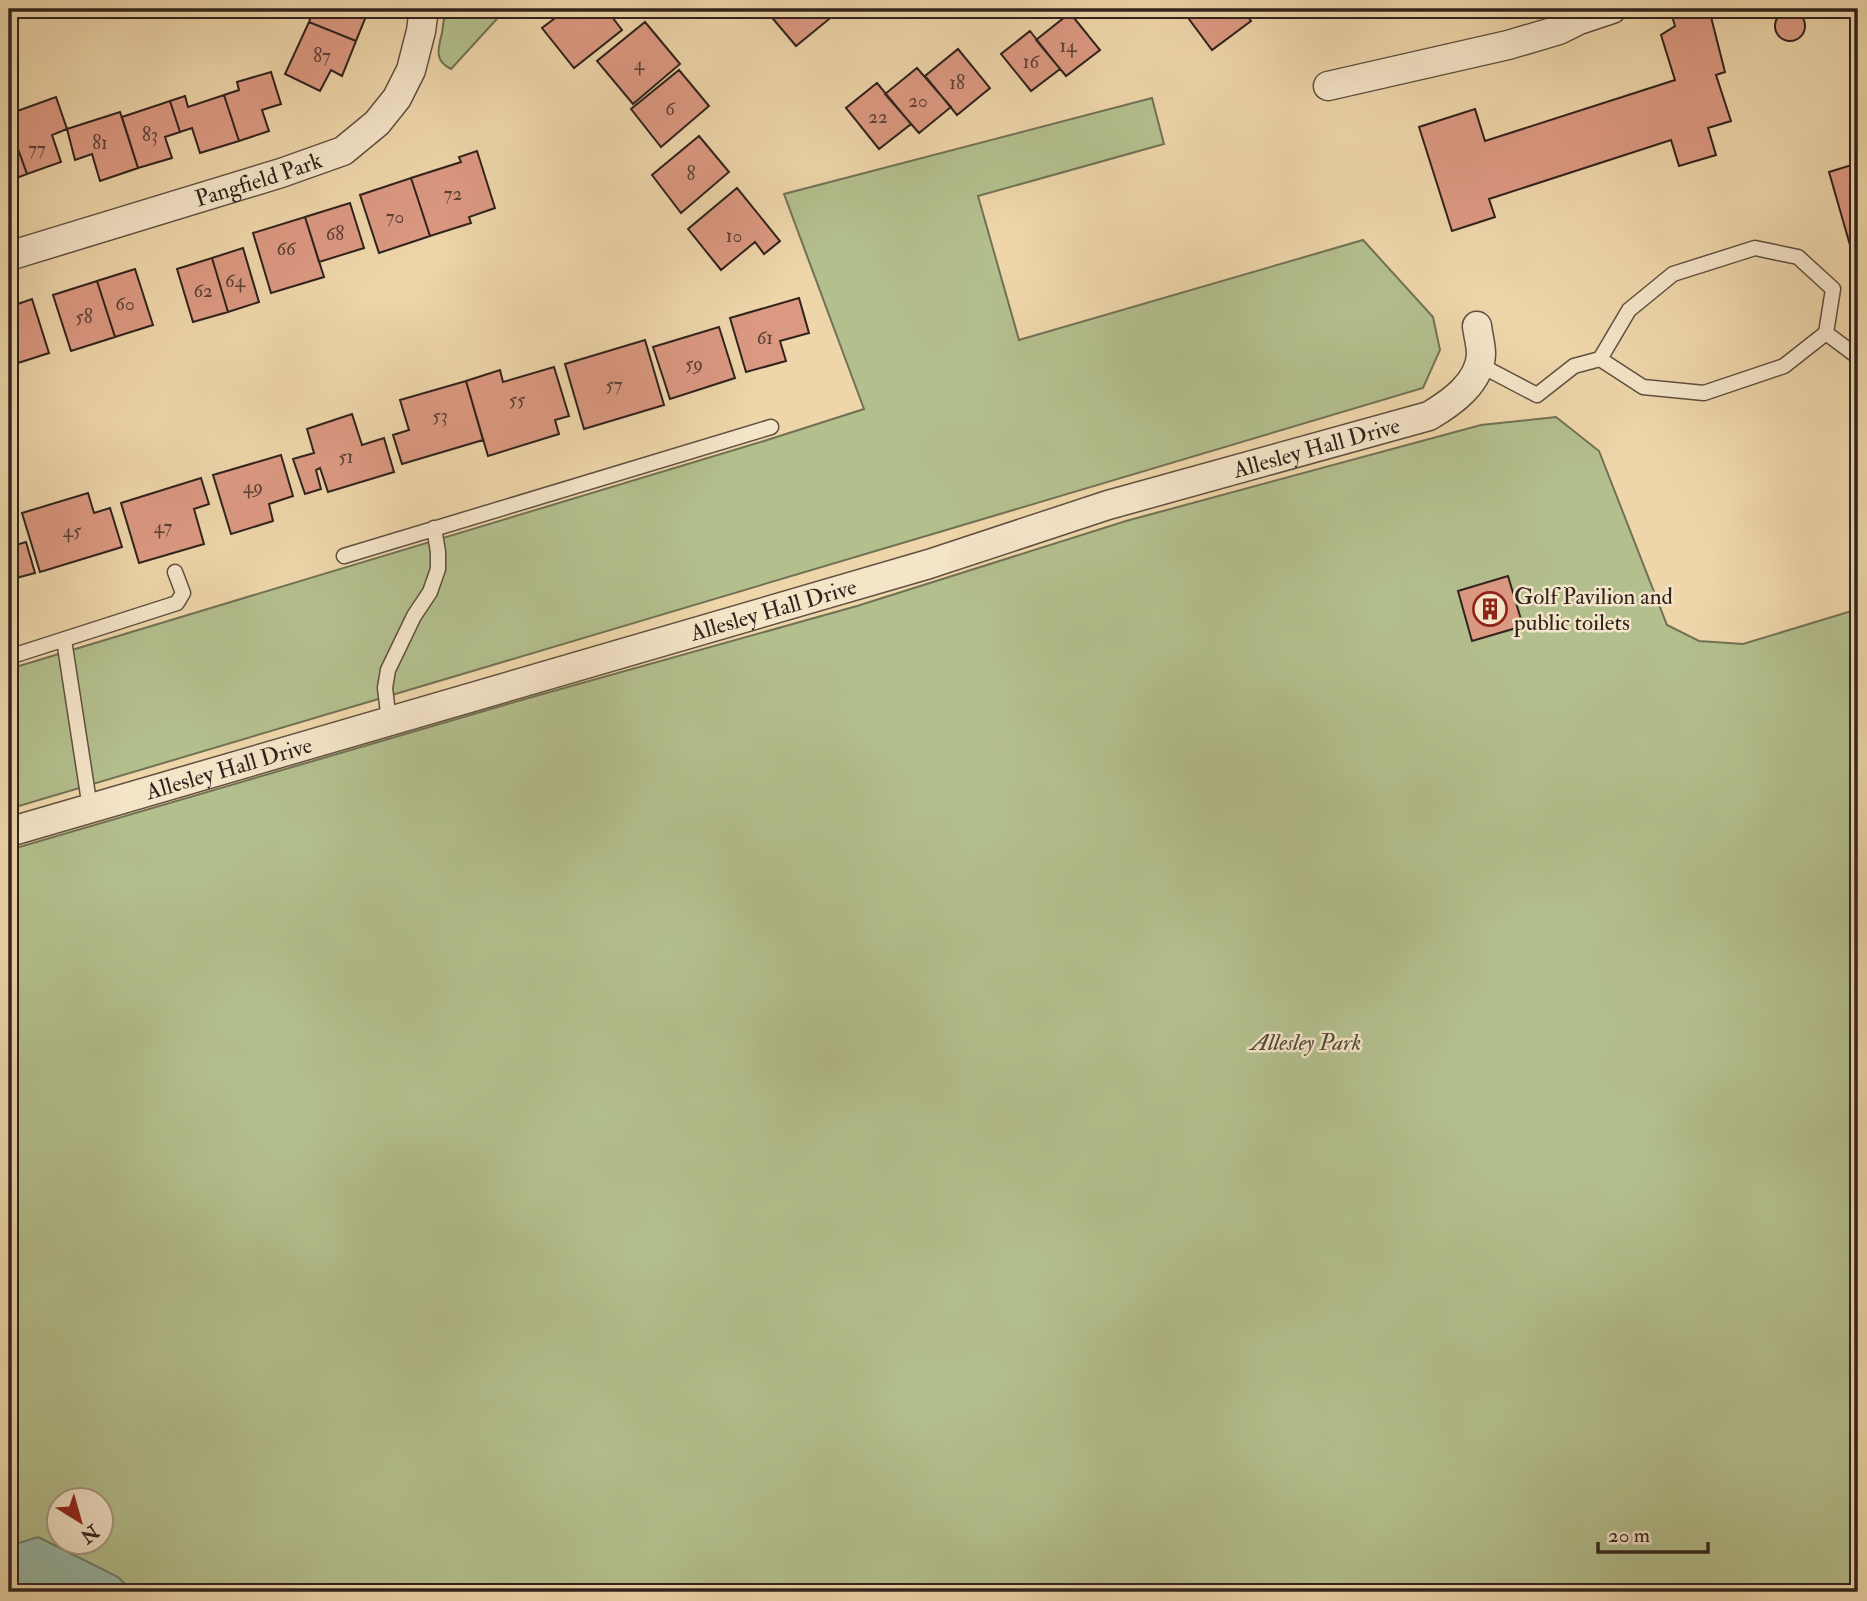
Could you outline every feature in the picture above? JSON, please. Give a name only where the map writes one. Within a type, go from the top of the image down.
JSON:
[{"type":"street","name":"Pangfield Park","points":[[9,256],[281,173],[343,151],[377,123],[397,97],[411,69],[424,9]]},
{"type":"street","points":[[1328,86],[1508,45],[1559,30],[1612,9]]},
{"type":"street","points":[[1477,326],[1481,356],[1478,364]]},
{"type":"street","name":"Allesley Hall Drive","points":[[9,832],[929,564],[1108,505],[1429,416],[1455,400],[1473,378],[1478,364]]},
{"type":"lane","points":[[1478,364],[1537,394],[1574,366],[1600,359],[1629,310],[1673,274],[1755,248],[1798,257],[1833,289],[1826,333],[1784,366],[1704,393],[1643,387],[1600,359]]},
{"type":"lane","points":[[1826,333],[1858,357]]},
{"type":"lane","points":[[344,556],[771,427]]},
{"type":"lane","points":[[389,721],[385,688],[388,670],[414,616],[430,592],[438,569],[434,528]]},
{"type":"lane","points":[[9,657],[177,603],[183,593],[175,572]]},
{"type":"lane","points":[[64,640],[90,808]]},
{"type":"green space","points":[[446,9],[506,9],[451,69],[442,62],[439,54]]},
{"type":"green space","points":[[1152,98],[1164,144],[978,196],[1019,340],[1363,240],[1433,317],[1440,350],[1423,388],[9,809],[9,669],[864,409],[784,194]]},
{"type":"green space","name":"Allesley Park","points":[[1556,417],[1599,451],[1667,625],[1699,641],[1743,644],[1858,609],[1858,1592],[9,1592],[9,850],[525,699],[857,606],[1126,521],[1481,425]]},
{"type":"shaded area","points":[[38,1537],[46,1541],[46,1556],[76,1556],[118,1577],[133,1592],[9,1592],[9,1546]]},
{"type":"building","points":[[314,9],[369,9],[356,41],[309,22]]},
{"type":"building","points":[[567,9],[606,9],[622,30],[574,68],[542,28]]},
{"type":"building","points":[[775,9],[828,9],[834,15],[796,46],[769,14]]},
{"type":"building","points":[[1196,9],[1242,9],[1251,21],[1212,50],[1186,15]]},
{"type":"building","points":[[1670,9],[1709,9],[1725,72],[1716,75],[1731,121],[1708,128],[1716,155],[1679,166],[1671,140],[1489,199],[1495,217],[1452,231],[1419,127],[1475,109],[1485,141],[1675,80],[1661,35],[1675,26]]},
{"type":"building","points":[[1790,11],[1796,12],[1804,20],[1804,32],[1796,40],[1790,41],[1784,40],[1776,32],[1775,26],[1776,20],[1784,12]]},
{"type":"building","points":[[1070,13],[1100,50],[1066,76],[1036,40]]},
{"type":"building","points":[[309,22],[356,41],[342,76],[331,70],[320,91],[285,74]]},
{"type":"building","points":[[645,22],[680,64],[633,104],[597,61]]},
{"type":"building","points":[[1030,31],[1060,69],[1031,91],[1001,54]]},
{"type":"building","points":[[958,49],[990,88],[957,115],[925,76]]},
{"type":"building","points":[[917,68],[951,107],[919,133],[885,94]]},
{"type":"building","points":[[679,70],[709,106],[661,147],[631,109]]},
{"type":"building","points":[[271,72],[281,104],[262,110],[269,131],[239,141],[224,95],[239,90],[237,82]]},
{"type":"building","points":[[877,83],[911,124],[879,149],[846,108]]},
{"type":"building","points":[[224,95],[239,141],[200,153],[192,128],[180,132],[170,101],[185,96],[188,107]]},
{"type":"building","points":[[56,97],[67,129],[52,135],[61,162],[27,174],[9,124],[9,114]]},
{"type":"building","points":[[170,101],[180,132],[165,137],[172,158],[138,168],[122,117]]},
{"type":"building","points":[[120,112],[138,168],[100,181],[92,154],[75,160],[67,129]]},
{"type":"building","points":[[9,124],[27,174],[9,181]]},
{"type":"building","points":[[699,136],[729,172],[681,213],[652,175]]},
{"type":"building","points":[[477,151],[495,208],[469,217],[471,223],[430,236],[411,178],[461,162],[459,157]]},
{"type":"building","points":[[1858,163],[1858,273],[1829,172]]},
{"type":"building","points":[[411,178],[430,236],[379,253],[360,195]]},
{"type":"building","points":[[737,188],[780,241],[764,254],[755,242],[721,270],[688,229]]},
{"type":"building","points":[[350,203],[364,248],[319,262],[305,217]]},
{"type":"building","points":[[305,217],[324,277],[271,293],[253,233]]},
{"type":"building","points":[[243,248],[259,302],[228,312],[212,258]]},
{"type":"building","points":[[212,258],[228,312],[193,322],[177,269]]},
{"type":"building","points":[[135,269],[153,325],[115,337],[97,281]]},
{"type":"building","points":[[97,281],[115,337],[71,351],[53,295]]},
{"type":"building","points":[[799,298],[809,333],[780,341],[786,361],[746,372],[730,318]]},
{"type":"building","points":[[32,299],[49,353],[15,364],[9,344],[9,307]]},
{"type":"building","points":[[719,327],[735,378],[670,399],[653,347]]},
{"type":"building","points":[[645,340],[664,405],[584,429],[565,364]]},
{"type":"building","points":[[554,367],[569,416],[555,420],[559,434],[488,456],[466,381],[500,370],[503,382]]},
{"type":"building","points":[[466,381],[483,440],[402,464],[393,435],[409,430],[400,400]]},
{"type":"building","points":[[352,414],[362,445],[384,438],[394,472],[328,492],[320,468],[316,470],[321,489],[305,494],[293,459],[314,453],[307,429]]},
{"type":"building","points":[[281,455],[293,496],[269,504],[273,521],[231,534],[213,475]]},
{"type":"building","points":[[201,478],[209,504],[194,509],[204,544],[139,563],[121,503]]},
{"type":"building","points":[[88,493],[94,513],[110,508],[122,547],[40,572],[22,513]]},
{"type":"building","points":[[26,542],[35,573],[9,580],[9,547]]},
{"type":"building","name":"Golf Pavilion and public toilets","points":[[1508,576],[1523,626],[1472,641],[1458,591]]},
{"type":"place","name":"Golf Pavilion and public toilets","points":[[1490,609]]}]
